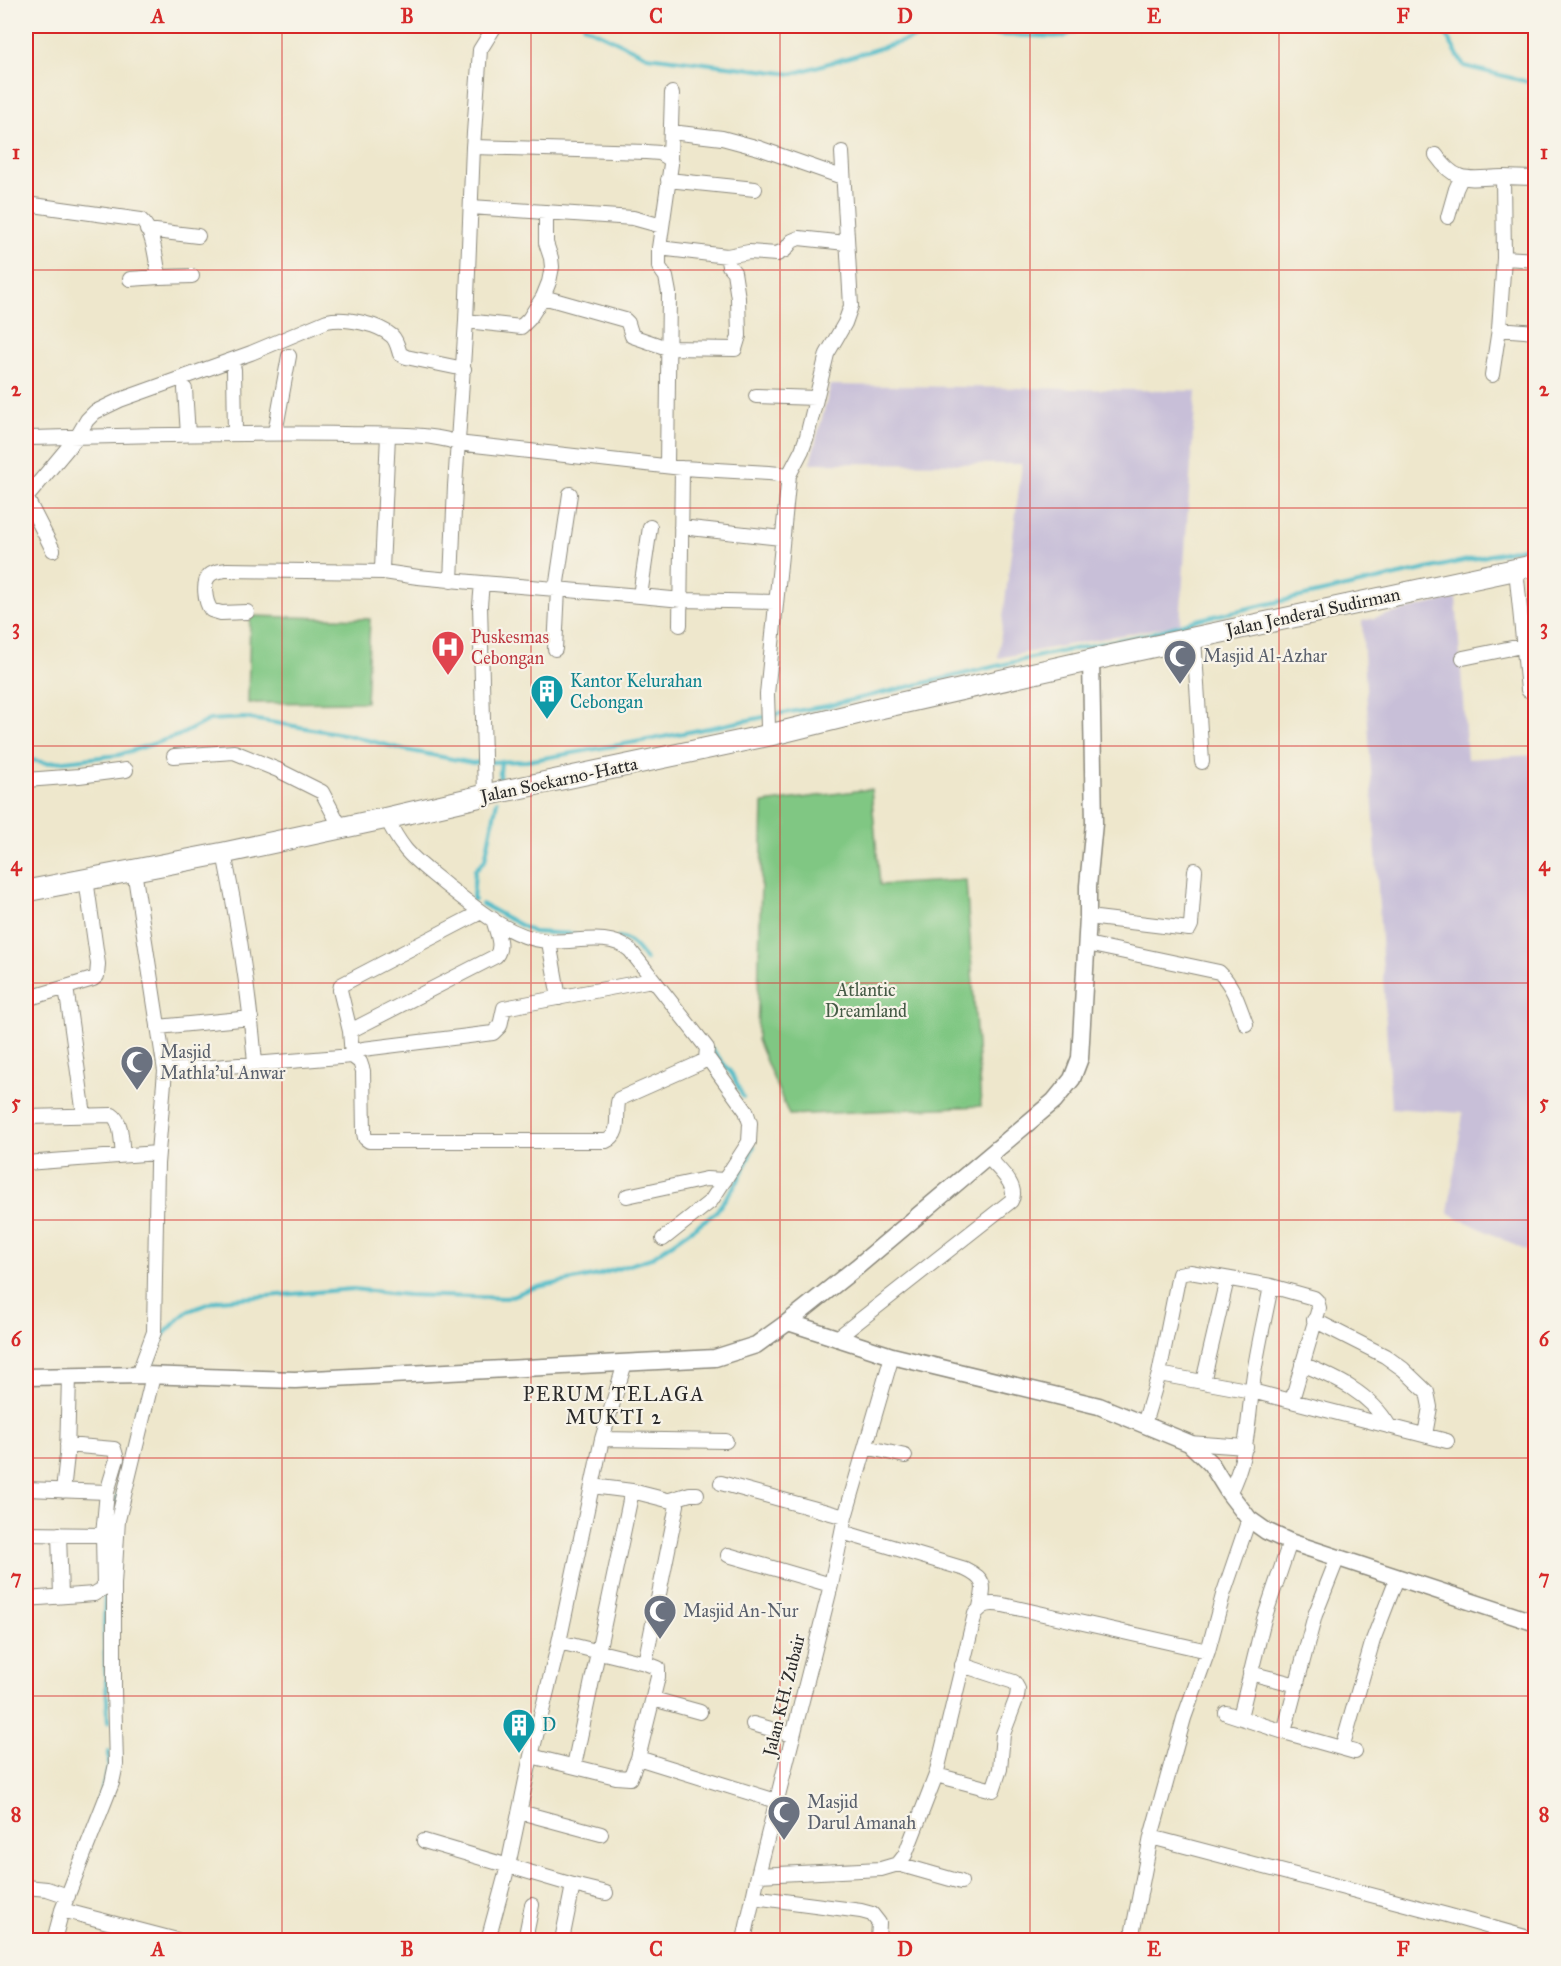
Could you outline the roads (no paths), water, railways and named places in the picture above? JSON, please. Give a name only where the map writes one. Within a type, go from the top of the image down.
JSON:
[{"type":"main road","name":"Jalan Jenderal Sudirman","points":[[1091,660],[1526,567]]},
{"type":"main road","name":"Jalan Soekarno-Hatta","points":[[26,891],[341,828],[1091,660]]},
{"type":"street","points":[[451,581],[480,50],[495,26]]},
{"type":"street","points":[[667,466],[669,293],[666,277],[659,267],[659,248],[670,159],[672,93]]},
{"type":"street","points":[[671,132],[722,138],[842,177]]},
{"type":"street","points":[[473,147],[646,152],[660,153],[670,159]]},
{"type":"street","points":[[769,731],[767,694],[789,476],[802,450],[827,354],[845,323],[851,306],[842,152]]},
{"type":"street","points":[[1437,155],[1445,168],[1461,178],[1536,178]]},
{"type":"street","points":[[1492,375],[1499,329],[1504,258],[1503,177]]},
{"type":"street","points":[[1448,217],[1461,178]]},
{"type":"street","points":[[668,180],[755,189]]},
{"type":"street","points":[[26,204],[141,220],[146,224],[154,248],[159,277]]},
{"type":"street","points":[[471,207],[633,218],[662,226]]},
{"type":"street","points":[[466,321],[521,327],[529,319],[543,297],[552,267],[546,243],[546,212]]},
{"type":"street","points":[[147,230],[198,236]]},
{"type":"street","points":[[659,248],[727,256],[749,252],[777,254],[799,238],[846,243]]},
{"type":"street","points":[[543,297],[625,320],[632,336],[667,348],[735,349],[739,336],[738,298],[734,272],[729,266],[727,256]]},
{"type":"street","points":[[1504,258],[1536,260]]},
{"type":"street","points":[[130,279],[192,276]]},
{"type":"street","points":[[53,550],[26,498],[77,437],[87,420],[96,412],[120,400],[251,353],[334,319],[350,320],[381,329],[391,335],[400,354],[406,357],[464,369]]},
{"type":"street","points":[[1499,329],[1536,332]]},
{"type":"street","points":[[275,433],[289,356]]},
{"type":"street","points":[[234,369],[235,434]]},
{"type":"street","points":[[185,389],[188,435]]},
{"type":"street","points":[[756,396],[816,398]]},
{"type":"street","points":[[26,438],[275,433],[388,435],[438,438],[458,443],[682,468],[789,476]]},
{"type":"street","points":[[384,572],[381,566],[388,435]]},
{"type":"street","points":[[680,625],[682,468]]},
{"type":"street","points":[[555,649],[557,589],[570,494]]},
{"type":"street","points":[[681,526],[781,538]]},
{"type":"street","points":[[640,596],[650,527]]},
{"type":"street","points":[[1526,567],[1528,690]]},
{"type":"street","points":[[247,612],[221,613],[211,610],[205,594],[210,575],[226,570],[384,572],[482,584],[682,600],[776,602]]},
{"type":"street","points":[[482,584],[480,605],[483,751],[484,766],[494,793]]},
{"type":"street","points":[[1194,638],[1202,762]]},
{"type":"street","points":[[1463,658],[1529,644]]},
{"type":"street","points":[[26,1377],[146,1375],[295,1380],[715,1358],[756,1345],[788,1322],[1054,1101],[1077,1069],[1080,1058],[1089,917],[1088,886],[1094,824],[1091,660]]},
{"type":"street","points":[[174,756],[234,753],[278,770],[322,792],[341,828]]},
{"type":"street","points":[[26,780],[126,770]]},
{"type":"street","points":[[387,818],[398,839],[417,861],[487,916],[525,937],[549,942],[606,940],[619,943],[630,950],[707,1048],[707,1057],[746,1111],[750,1123],[749,1142],[711,1201],[663,1239]]},
{"type":"street","points":[[224,853],[238,925],[255,1062]]},
{"type":"street","points":[[26,1599],[94,1594],[104,1588],[103,1535],[112,1519],[154,1332],[157,1153],[165,1071],[134,870]]},
{"type":"street","points":[[1089,917],[1189,928],[1195,870]]},
{"type":"street","points":[[26,999],[95,979],[99,970],[86,879]]},
{"type":"street","points":[[487,916],[341,985],[352,1055],[360,1062],[362,1068],[365,1138],[372,1142],[606,1141],[616,1133],[619,1099],[700,1063],[707,1057]]},
{"type":"street","points":[[350,1031],[496,956],[500,948],[487,916]]},
{"type":"street","points":[[549,942],[559,998]]},
{"type":"street","points":[[1087,944],[1219,972],[1226,978],[1234,992],[1246,1024]]},
{"type":"street","points":[[165,1071],[352,1055],[363,1049],[493,1033],[500,1026],[504,1008],[652,980]]},
{"type":"street","points":[[66,987],[84,1115]]},
{"type":"street","points":[[158,1027],[251,1018]]},
{"type":"street","points":[[26,1117],[112,1115],[117,1118],[123,1155]]},
{"type":"street","points":[[26,1163],[157,1153]]},
{"type":"street","points":[[836,1339],[1011,1201],[1014,1194],[1011,1185],[988,1157]]},
{"type":"street","points":[[627,1196],[706,1179],[725,1180]]},
{"type":"street","points":[[1144,1424],[1159,1374],[1179,1274],[1190,1272],[1271,1286],[1314,1298],[1317,1301],[1319,1308],[1292,1400]]},
{"type":"street","points":[[1203,1382],[1227,1279]]},
{"type":"street","points":[[1229,1493],[1234,1485],[1246,1447],[1252,1390],[1271,1286]]},
{"type":"street","points":[[1314,1320],[1385,1356],[1427,1392],[1430,1407],[1425,1435]]},
{"type":"street","points":[[788,1322],[892,1356],[1099,1406],[1189,1443],[1246,1447]]},
{"type":"street","name":"Jalan KH. Zubair","points":[[744,1941],[792,1735],[831,1585],[845,1517],[892,1356]]},
{"type":"street","points":[[488,1941],[508,1866],[531,1756],[559,1642],[602,1439],[625,1363]]},
{"type":"street","points":[[1302,1364],[1330,1375],[1357,1390],[1378,1410],[1389,1426]]},
{"type":"street","points":[[1159,1374],[1252,1390],[1447,1441]]},
{"type":"street","points":[[63,1491],[69,1376]]},
{"type":"street","points":[[602,1439],[726,1441]]},
{"type":"street","points":[[1189,1443],[1211,1464],[1229,1493],[1250,1519],[1266,1531],[1290,1542],[1536,1623]]},
{"type":"street","points":[[54,1941],[64,1894],[112,1783],[116,1764],[112,1519],[107,1492],[117,1459],[114,1449],[67,1445]]},
{"type":"street","points":[[866,1447],[905,1456]]},
{"type":"street","points":[[721,1483],[845,1517]]},
{"type":"street","points":[[592,1486],[632,1491],[676,1503],[677,1510],[645,1663]]},
{"type":"street","points":[[26,1489],[107,1492]]},
{"type":"street","points":[[574,1766],[632,1491]]},
{"type":"street","points":[[670,1500],[697,1494]]},
{"type":"street","points":[[1131,1941],[1151,1837],[1184,1718],[1250,1519]]},
{"type":"street","points":[[842,1532],[964,1569],[978,1575],[983,1582],[984,1590],[980,1607],[975,1614],[936,1774],[905,1855],[898,1864]]},
{"type":"street","points":[[26,1534],[103,1535]]},
{"type":"street","points":[[59,1534],[61,1596]]},
{"type":"street","points":[[1290,1542],[1264,1618],[1250,1673],[1233,1715],[1348,1750],[1373,1640],[1397,1578]]},
{"type":"street","points":[[729,1555],[831,1585]]},
{"type":"street","points":[[1284,1732],[1315,1615],[1338,1557]]},
{"type":"street","points":[[980,1607],[986,1604],[1003,1605],[1208,1651]]},
{"type":"street","points":[[531,1756],[626,1779],[631,1776],[638,1758],[653,1699],[658,1670],[656,1666],[559,1642]]},
{"type":"street","points":[[936,1774],[993,1790],[1000,1769],[1004,1734],[1018,1689],[1014,1682],[962,1665]]},
{"type":"street","points":[[1250,1673],[1297,1685]]},
{"type":"street","points":[[653,1699],[700,1713]]},
{"type":"street","points":[[753,1724],[792,1735]]},
{"type":"street","points":[[638,1758],[776,1801]]},
{"type":"street","points":[[519,1812],[601,1834]]},
{"type":"street","points":[[1151,1837],[1536,1940]]},
{"type":"street","points":[[424,1841],[606,1893]]},
{"type":"street","points":[[758,1875],[881,1869],[898,1864],[961,1882]]},
{"type":"street","points":[[562,1941],[573,1885]]},
{"type":"street","points":[[26,1887],[64,1894]]},
{"type":"street","points":[[753,1897],[872,1914],[879,1923],[878,1941]]},
{"type":"street","points":[[525,1941],[532,1905]]},
{"type":"street","points":[[62,1910],[177,1941]]},
{"type":"waterway","points":[[584,26],[647,56],[792,74],[931,33],[1063,37],[1088,26]]},
{"type":"waterway","points":[[1441,26],[1464,66],[1536,84]]},
{"type":"waterway","points":[[771,715],[826,706],[1044,655],[1150,634],[1200,619],[1536,545]]},
{"type":"waterway","points":[[488,762],[527,761],[764,717]]},
{"type":"waterway","points":[[26,759],[47,763],[119,755],[180,735],[209,720],[245,718],[348,735],[406,750],[473,763],[480,762]]},
{"type":"waterway","points":[[499,784],[501,761]]},
{"type":"waterway","points":[[475,900],[473,899],[475,870],[485,860],[497,801]]},
{"type":"waterway","points":[[482,904],[533,932],[575,934]]},
{"type":"waterway","points":[[618,937],[631,943],[646,960]]},
{"type":"waterway","points":[[711,1048],[732,1074],[743,1097]]},
{"type":"waterway","points":[[149,1371],[162,1336],[188,1311],[219,1300],[353,1289],[408,1295],[506,1298],[533,1288],[598,1275],[651,1258],[715,1213],[738,1181],[754,1146]]},
{"type":"waterway","points":[[110,1528],[139,1404]]},
{"type":"waterway","points":[[105,1592],[104,1635],[108,1722]]},
{"type":"waterway","points":[[98,1802],[109,1767],[109,1751]]},
{"type":"place","name":"Puskesmas Cebongan","points":[[448,676]]},
{"type":"place","name":"Masjid Al-Azhar","points":[[1180,685]]},
{"type":"place","name":"Kantor Kelurahan Cebongan","points":[[547,720]]},
{"type":"place","name":"Masjid Mathla'ul Anwar","points":[[137,1091]]},
{"type":"place","name":"Masjid An-Nur","points":[[660,1640]]},
{"type":"place","name":"D","points":[[519,1754]]},
{"type":"place","name":"Masjid Darul Amanah","points":[[784,1841]]},
{"type":"district","name":"PERUM TELAGA MUKTI 2","points":[[614,1406]]},
{"type":"park label","name":"Atlantic Dreamland","points":[[866,1000]]}]
